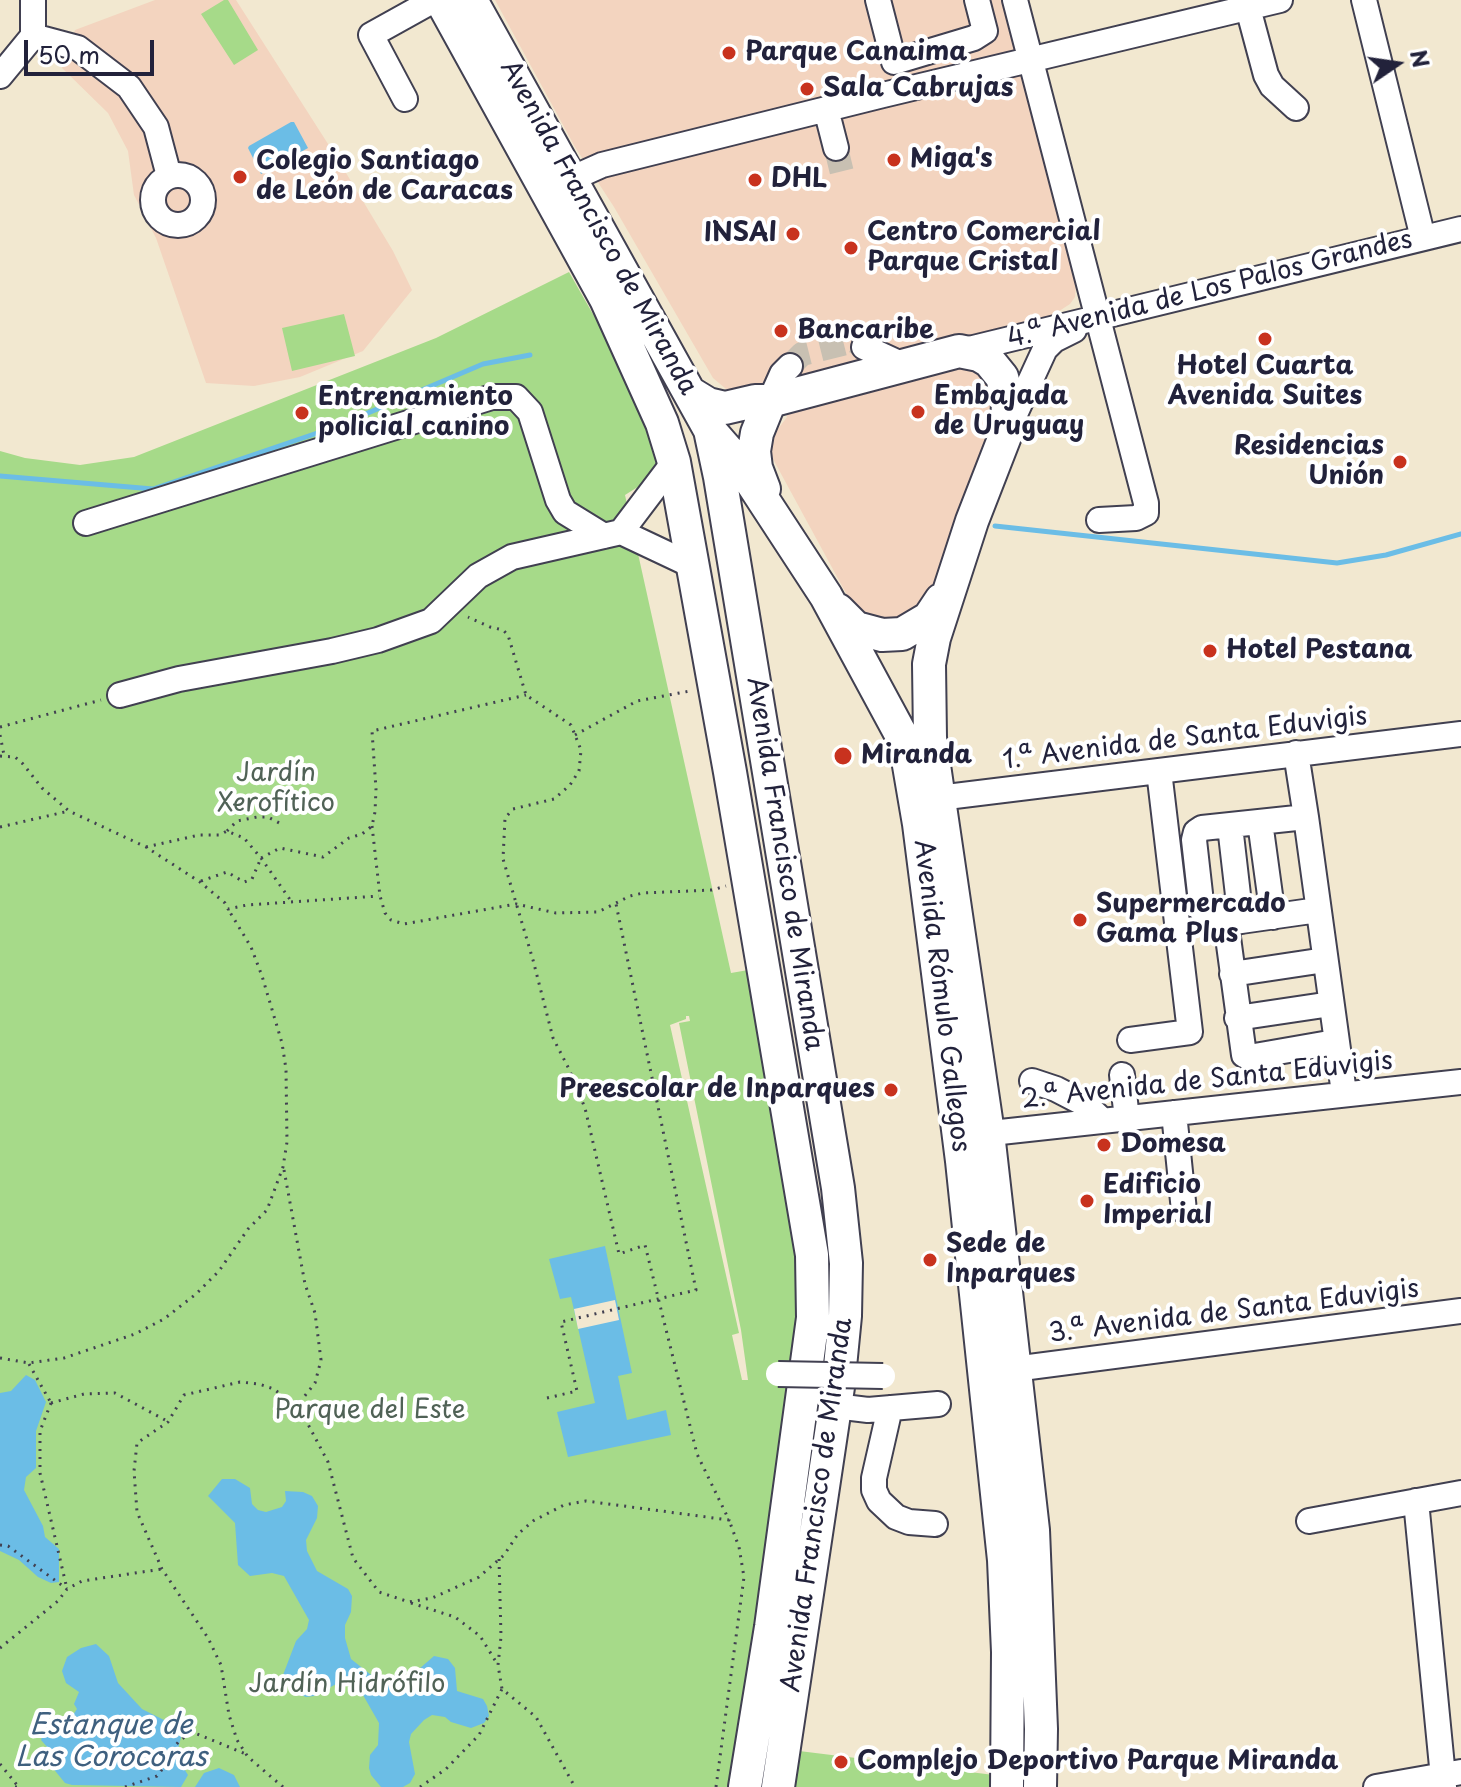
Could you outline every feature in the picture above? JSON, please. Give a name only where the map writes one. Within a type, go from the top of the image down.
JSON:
[{"type":"main road","name":"Avenida Francisco de Miranda","points":[[441,0],[690,393],[710,430],[730,535],[838,1188],[846,1263],[845,1316],[835,1406],[778,1787]]},
{"type":"main road","name":"Avenida Francisco de Miranda","points":[[471,0],[662,423],[674,462],[812,1255],[813,1318],[771,1627],[745,1787]]},
{"type":"main road","name":"Avenida Rómulo Gallegos","points":[[606,299],[664,393],[685,413],[710,430],[741,466],[786,533],[826,596],[905,742],[928,799]]},
{"type":"main road","name":"4.ª Avenida de Los Palos Grandes","points":[[690,393],[708,404],[725,408],[770,401],[959,351],[979,355],[989,361],[1002,377],[1008,399],[1007,431]]},
{"type":"main road","points":[[770,401],[754,443],[755,461],[764,491],[786,533]]},
{"type":"main road","name":"Avenida Rómulo Gallegos","points":[[1007,431],[954,570],[934,638],[929,664],[928,799],[973,1134],[1014,1369],[1033,1530],[1041,1729],[1040,1787]]},
{"type":"main road","points":[[730,535],[737,524],[752,517],[765,519],[786,533]]},
{"type":"main road","points":[[826,596],[856,628],[882,635],[902,634],[929,618],[954,570]]},
{"type":"main road","name":"Avenida Rómulo Gallegos","points":[[973,1134],[1004,1560],[1008,1652],[1007,1787]]},
{"type":"street","points":[[0,76],[33,36],[33,0]]},
{"type":"street","points":[[405,99],[371,35],[434,0]]},
{"type":"street","points":[[878,0],[894,62],[974,38],[1018,11],[1146,503],[1146,513],[1136,518],[1099,520]]},
{"type":"street","points":[[894,0],[905,51],[985,31]]},
{"type":"street","points":[[977,0],[985,31]]},
{"type":"street","points":[[557,185],[602,165],[1280,0]]},
{"type":"street","points":[[1364,0],[1423,238]]},
{"type":"street","points":[[1248,8],[1266,75],[1272,86],[1296,108]]},
{"type":"street","points":[[33,36],[78,48],[129,87],[156,127],[169,176]]},
{"type":"street","points":[[826,109],[836,148]]},
{"type":"street","name":"4.ª Avenida de Los Palos Grandes","points":[[959,351],[1461,229]]},
{"type":"street","points":[[1007,431],[1045,349],[1054,340],[1096,318]]},
{"type":"street","points":[[864,347],[903,365]]},
{"type":"street","points":[[770,401],[782,374],[790,366]]},
{"type":"street","points":[[86,523],[492,397],[516,397],[530,412],[558,500],[565,512],[693,566]]},
{"type":"street","points":[[120,695],[179,679],[282,662],[378,640],[431,621],[478,576],[512,557],[612,534],[674,462]]},
{"type":"street","name":"1.ª Avenida de Santa Eduvigis","points":[[928,799],[1461,734]]},
{"type":"street","points":[[1296,753],[1344,1093]]},
{"type":"street","points":[[1130,1040],[1190,1032],[1159,771]]},
{"type":"street","points":[[1234,922],[1224,908],[1202,911],[1194,840],[1196,832],[1202,828],[1306,817]]},
{"type":"street","points":[[1260,822],[1273,917]]},
{"type":"street","points":[[1230,826],[1234,922],[1232,974],[1241,1050],[1249,1057],[1335,1042]]},
{"type":"street","points":[[1178,928],[1318,910]]},
{"type":"street","points":[[1232,974],[1325,960]]},
{"type":"street","points":[[1237,1018],[1331,1004]]},
{"type":"street","points":[[1122,1075],[1127,1119]]},
{"type":"street","points":[[1032,1081],[1085,1104],[1103,1121]]},
{"type":"street","name":"2.ª Avenida de Santa Eduvigis","points":[[973,1134],[1461,1082]]},
{"type":"street","points":[[1174,1113],[1184,1211]]},
{"type":"street","name":"3.ª Avenida de Santa Eduvigis","points":[[1014,1369],[1461,1311]]},
{"type":"street","points":[[778,1374],[883,1376]]},
{"type":"street","points":[[835,1406],[868,1410],[938,1404]]},
{"type":"street","points":[[890,1408],[874,1490],[879,1501],[896,1517],[909,1522],[935,1524]]},
{"type":"street","points":[[1309,1521],[1461,1493]]},
{"type":"street","points":[[1376,1787],[1449,1778],[1416,1501]]},
{"type":"path","points":[[455,601],[469,619],[503,630],[508,635],[526,695],[571,725],[581,750],[579,771],[570,785],[554,799],[513,809],[505,818],[503,859],[553,1038],[585,1108],[619,1254],[645,1245],[697,1454],[729,1520],[741,1555],[744,1577],[716,1787]]},
{"type":"path","points":[[575,735],[637,701],[715,686]]},
{"type":"path","points":[[0,727],[120,695]]},
{"type":"path","points":[[526,695],[372,731],[376,800],[372,826],[380,896],[385,913],[391,920],[404,924],[516,904],[556,913],[598,912],[643,893],[712,890],[748,881]]},
{"type":"path","points":[[0,735],[2,756],[15,757],[42,788],[69,811],[146,847],[200,882],[225,903],[251,947],[282,1043],[288,1115],[283,1167],[267,1210],[196,1294],[164,1319],[95,1350],[29,1363],[0,1358]]},
{"type":"path","points":[[0,827],[69,811]]},
{"type":"path","points":[[146,847],[199,835],[219,835],[237,821],[257,817],[268,817],[283,825]]},
{"type":"path","points":[[200,882],[227,872],[244,882],[252,879],[261,858],[280,848],[323,857],[372,826]]},
{"type":"path","points":[[227,831],[244,838],[292,902]]},
{"type":"path","points":[[228,909],[380,896]]},
{"type":"path","points":[[547,1398],[577,1391],[561,1322],[696,1290],[616,904]]},
{"type":"path","points":[[283,1167],[305,1284],[315,1313],[321,1360],[315,1383],[296,1407]]},
{"type":"path","points":[[29,1363],[51,1403]]},
{"type":"path","points":[[283,1787],[246,1754],[237,1740],[229,1715],[221,1665],[208,1638],[162,1569],[137,1512],[134,1471],[137,1443],[168,1422],[184,1395],[240,1382],[274,1389],[296,1407],[328,1462],[353,1558],[379,1592],[455,1617],[480,1636],[498,1665]]},
{"type":"path","points":[[51,1403],[84,1394],[115,1393],[168,1422]]},
{"type":"path","points":[[51,1403],[40,1431],[40,1473],[67,1589]]},
{"type":"path","points":[[409,1602],[432,1598],[479,1577],[499,1559],[518,1534],[545,1512],[586,1501],[729,1520]]},
{"type":"path","points":[[0,1545],[8,1546],[67,1589]]},
{"type":"path","points":[[420,1787],[446,1769],[479,1735],[502,1689],[498,1665],[501,1637],[499,1559]]},
{"type":"path","points":[[0,1648],[58,1601],[67,1589],[82,1581],[162,1569]]},
{"type":"path","points":[[502,1689],[536,1717],[575,1787]]},
{"type":"path","points":[[125,1787],[157,1776],[171,1751],[188,1735],[197,1734],[246,1754]]},
{"type":"path","points":[[0,1764],[18,1786]]},
{"type":"shaded area","name":"Colegio Santiago de León de Caracas","points":[[155,0],[236,0],[393,251],[412,290],[363,351],[300,377],[254,386],[206,383],[156,238],[134,195],[128,151],[108,113],[62,68],[75,30]]},
{"type":"shaded area","points":[[495,0],[1002,0],[1067,238],[1076,284],[1075,297],[1070,304],[1047,319],[974,338],[1005,401],[933,609],[878,624],[854,608],[773,459],[770,445],[787,417],[779,386],[732,394],[713,378],[614,207],[575,147]]},
{"type":"green space","points":[[228,0],[258,50],[234,65],[201,14]]},
{"type":"green space","name":"Parque del Este","points":[[569,272],[627,374],[668,468],[625,495],[731,973],[754,969],[807,1256],[737,1787],[0,1787],[0,451],[25,458],[80,465],[134,457],[436,338]],"holes":[[[689,1016],[690,1021],[679,1023],[741,1330],[748,1380],[742,1380],[732,1335],[739,1333],[670,1025]]]},
{"type":"green space","points":[[344,314],[355,356],[292,371],[282,328]]},
{"type":"green space","name":"Complejo Deportivo Parque Miranda","points":[[791,1750],[994,1775],[994,1787],[786,1787]]},
{"type":"water","points":[[294,122],[308,148],[261,174],[249,146]]},
{"type":"water","points":[[605,1246],[632,1373],[618,1376],[627,1420],[666,1410],[671,1435],[568,1457],[557,1412],[595,1403],[571,1297],[560,1299],[549,1259]]},
{"type":"water","points":[[26,1375],[35,1380],[46,1402],[36,1431],[36,1468],[26,1477],[24,1490],[43,1526],[45,1537],[59,1549],[59,1582],[51,1583],[38,1577],[19,1560],[0,1551],[0,1393],[11,1391]]},
{"type":"water","points":[[222,1479],[235,1479],[250,1488],[252,1504],[266,1512],[282,1507],[286,1501],[285,1491],[312,1496],[318,1506],[317,1518],[306,1540],[307,1551],[317,1571],[348,1589],[352,1596],[351,1612],[345,1625],[351,1659],[380,1682],[389,1683],[411,1676],[434,1656],[448,1659],[455,1668],[457,1691],[483,1699],[487,1706],[489,1716],[484,1723],[471,1728],[432,1715],[411,1734],[409,1742],[415,1774],[410,1783],[403,1787],[381,1787],[369,1768],[370,1755],[378,1745],[379,1723],[363,1695],[350,1685],[338,1683],[306,1697],[288,1685],[283,1675],[296,1641],[307,1629],[309,1620],[284,1576],[272,1573],[250,1576],[238,1565],[235,1523],[208,1496]]},
{"type":"water","name":"Estanque de Las Corocoras","points":[[96,1644],[109,1656],[118,1683],[142,1709],[164,1720],[178,1720],[183,1730],[176,1756],[188,1775],[181,1787],[72,1785],[65,1783],[52,1767],[55,1756],[41,1740],[48,1723],[63,1730],[77,1709],[74,1704],[79,1692],[66,1683],[62,1671],[67,1657],[81,1648]]},
{"type":"water","name":"Estanque de Las Corocoras","points":[[219,1768],[234,1775],[240,1787],[195,1787],[204,1773]]},
{"type":"pier","points":[[615,1300],[619,1320],[578,1329],[574,1309]]},
{"type":"waterway","points":[[0,476],[153,489],[335,427],[483,364],[530,355]]},
{"type":"waterway","points":[[995,526],[1337,563],[1386,555],[1461,534]]},
{"type":"tunnel","points":[[836,148],[843,177]]},
{"type":"tunnel","points":[[790,366],[802,354],[854,341],[864,347]]},
{"type":"place","name":"Parque Canaima","points":[[729,53]]},
{"type":"place","name":"Sala Cabrujas","points":[[807,89]]},
{"type":"place","name":"Miga's","points":[[894,160]]},
{"type":"place","name":"Colegio Santiago de León de Caracas","points":[[240,177]]},
{"type":"place","name":"DHL","points":[[755,180]]},
{"type":"place","name":"INSAI","points":[[793,234]]},
{"type":"place","name":"Centro Comercial Parque Cristal","points":[[851,248]]},
{"type":"place","name":"Bancaribe","points":[[781,331]]},
{"type":"place","name":"Hotel Cuarta Avenida Suites","points":[[1265,339]]},
{"type":"place","name":"Embajada de Uruguay","points":[[918,412]]},
{"type":"place","name":"Entrenamiento policial canino","points":[[302,413]]},
{"type":"place","name":"Residencias Unión","points":[[1400,462]]},
{"type":"place","name":"Hotel Pestana","points":[[1210,651]]},
{"type":"place","name":"Miranda","points":[[843,756]]},
{"type":"place","name":"Supermercado Gama Plus","points":[[1080,920]]},
{"type":"place","name":"Preescolar de Inparques","points":[[891,1090]]},
{"type":"place","name":"Domesa","points":[[1104,1145]]},
{"type":"place","name":"Edificio Imperial","points":[[1087,1201]]},
{"type":"place","name":"Sede de Inparques","points":[[930,1260]]},
{"type":"place","name":"Complejo Deportivo Parque Miranda","points":[[841,1762]]},
{"type":"park label","name":"Jardín Xerofítico","points":[[276,789]]},
{"type":"park label","name":"Jardín Hidrófilo","points":[[347,1685]]}]
